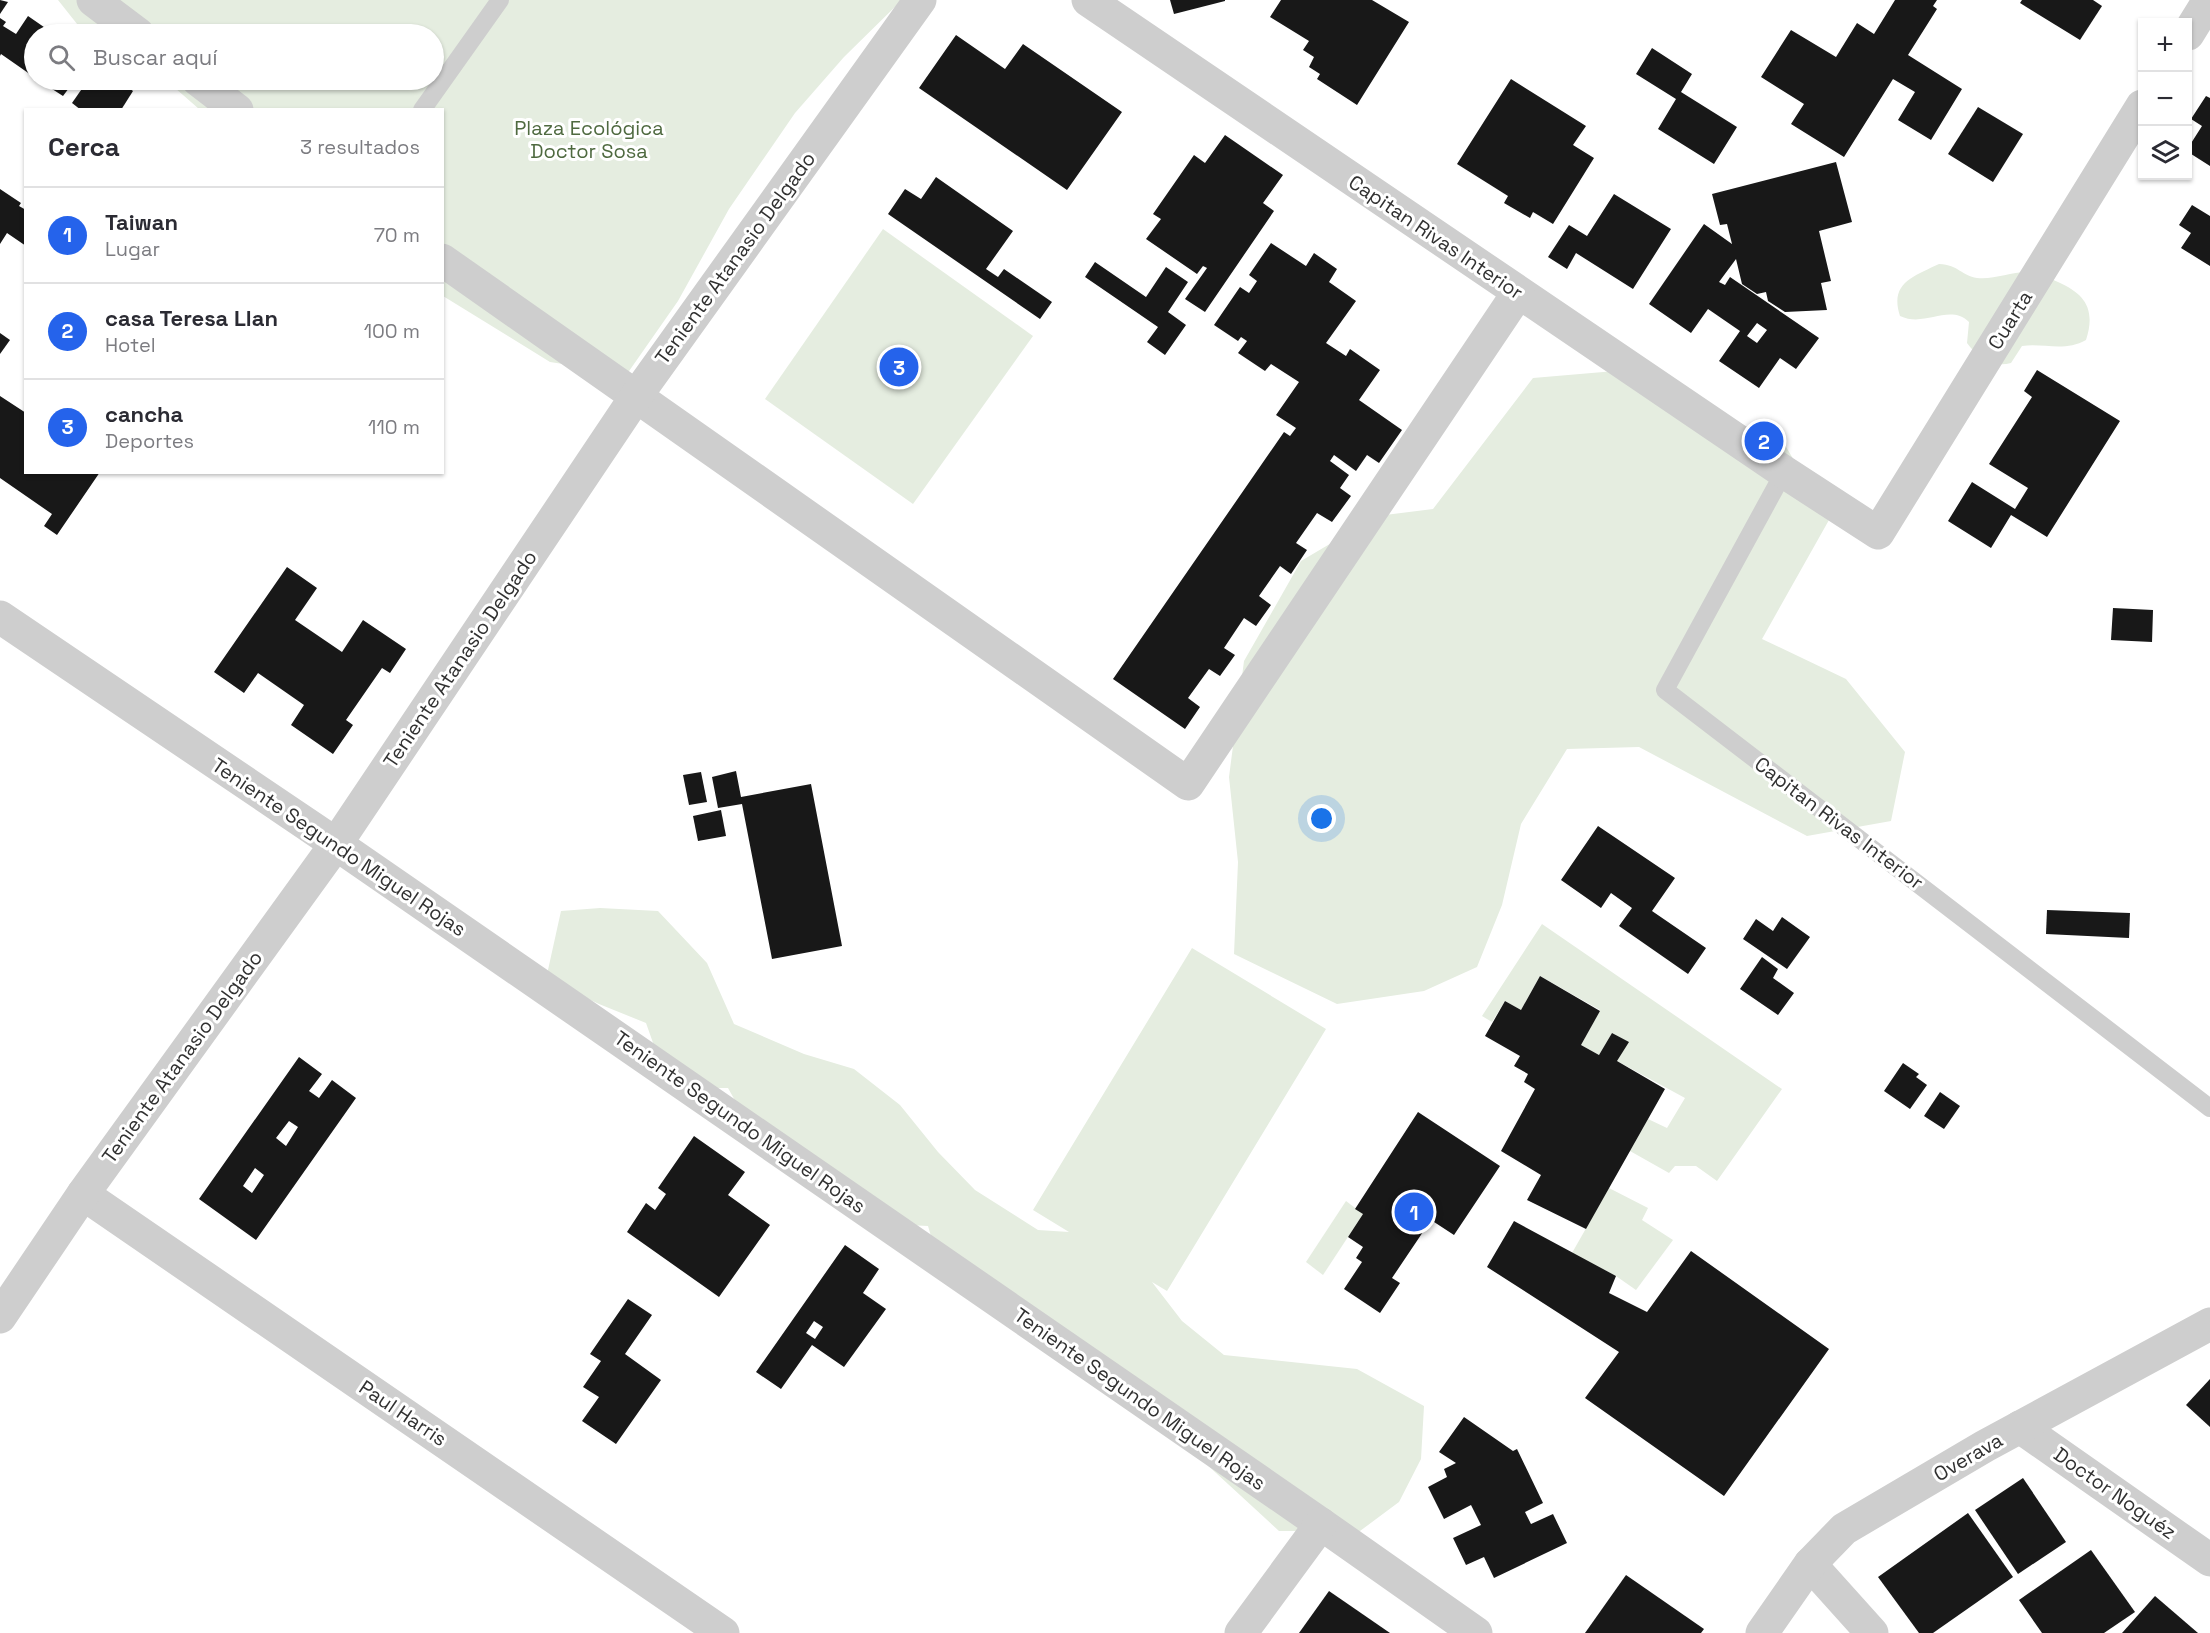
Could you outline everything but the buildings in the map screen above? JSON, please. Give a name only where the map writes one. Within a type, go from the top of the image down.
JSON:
[{"type":"street","points":[[93,0],[125,24]]},
{"type":"street","name":"Teniente Atanasio Delgado","points":[[0,1317],[83,1194],[336,844],[637,395],[920,0]]},
{"type":"street","name":"Capitan Rivas Interior","points":[[1088,0],[1518,293],[1878,533]]},
{"type":"street","points":[[2192,26],[2209,0]]},
{"type":"street","points":[[211,90],[234,108]]},
{"type":"street","name":"Cuarta","points":[[1878,533],[2138,112]]},
{"type":"street","points":[[444,261],[1188,784],[1518,293]]},
{"type":"street","name":"Teniente Segundo Miguel Rojas","points":[[0,617],[336,844],[1476,1633]]},
{"type":"street","name":"Paul Harris","points":[[83,1194],[723,1633]]},
{"type":"street","name":"Overava","points":[[1762,1633],[1810,1564],[1844,1529],[1985,1446],[2210,1324]]},
{"type":"street","name":"Doctor Noguéz","points":[[2020,1427],[2210,1560]]},
{"type":"street","points":[[1241,1633],[1321,1524]]},
{"type":"street","points":[[1810,1564],[1872,1633]]},
{"type":"lane","points":[[444,79],[500,0]]},
{"type":"lane","points":[[423,108],[436,90]]},
{"type":"lane","name":"Capitan Rivas Interior","points":[[1784,472],[1665,690],[2210,1108]]},
{"type":"green space","name":"Plaza Ecológica Doctor Sosa","points":[[58,0],[902,0],[844,57],[795,113],[729,209],[678,301],[627,374],[550,362],[444,297],[444,108],[198,108],[177,90],[444,90],[444,24],[77,24]]},
{"type":"green space","points":[[883,229],[1033,336],[913,504],[765,399]]},
{"type":"green space","points":[[1939,264],[1951,266],[1977,278],[2031,272],[2067,287],[2081,297],[2089,311],[2090,320],[2086,340],[2070,346],[2022,346],[2011,363],[1998,364],[1981,357],[1967,343],[1969,322],[1961,317],[1945,315],[1909,319],[1900,316],[1897,305],[1901,288],[1913,277]]},
{"type":"green space","points":[[1615,371],[1724,432],[1785,445],[1829,520],[1762,639],[1846,679],[1905,752],[1891,821],[1807,836],[1639,747],[1567,749],[1521,824],[1502,905],[1477,967],[1424,991],[1337,1004],[1234,954],[1238,862],[1229,777],[1244,661],[1301,561],[1377,516],[1433,509],[1533,378]]},
{"type":"green space","points":[[600,908],[658,911],[707,963],[734,1024],[804,1054],[854,1069],[900,1105],[938,1152],[975,1190],[1038,1230],[1069,1232],[1033,1210],[1192,948],[1326,1029],[1167,1291],[1152,1282],[1182,1321],[1224,1355],[1357,1369],[1424,1406],[1421,1459],[1399,1502],[1360,1531],[1279,1531],[1191,1450],[944,1280],[928,1226],[867,1223],[761,1147],[728,1088],[669,1088],[646,1023],[546,979],[561,911]]},
{"type":"green space","points":[[1542,924],[1782,1089],[1717,1181],[1696,1166],[1675,1166],[1669,1173],[1630,1151],[1648,1119],[1667,1128],[1685,1098],[1617,1061],[1628,1042],[1612,1033],[1599,1055],[1581,1045],[1600,1010],[1540,976],[1521,1010],[1505,1001],[1492,1022],[1482,1016]]},
{"type":"green space","points":[[1609,1188],[1648,1208],[1642,1220],[1673,1240],[1636,1290],[1616,1276],[1572,1253]]},
{"type":"green space","points":[[1346,1201],[1363,1214],[1323,1275],[1306,1262]]},
{"type":"place","name":"cancha","points":[[899,367]]},
{"type":"place","name":"casa Teresa Llan","points":[[1764,441]]},
{"type":"place","name":"Taiwan","points":[[1414,1212]]}]
